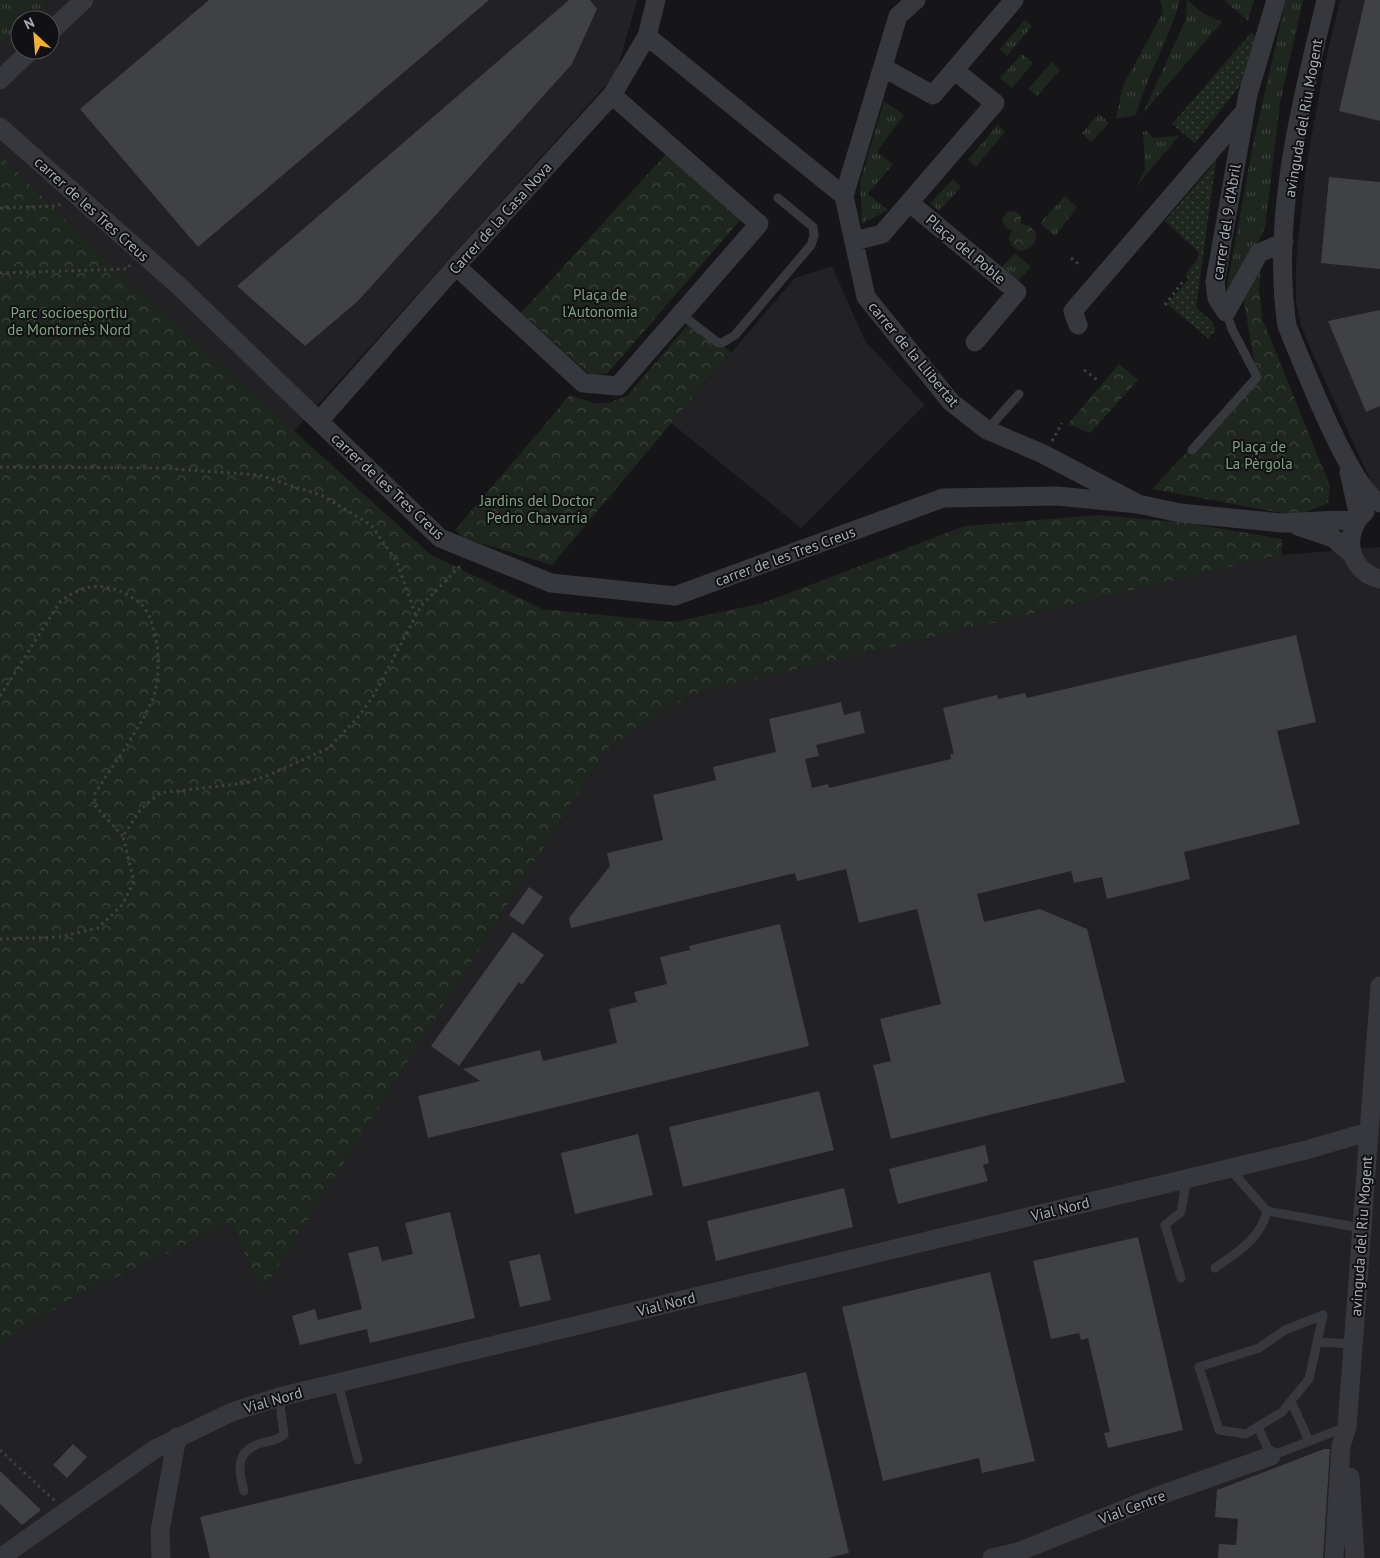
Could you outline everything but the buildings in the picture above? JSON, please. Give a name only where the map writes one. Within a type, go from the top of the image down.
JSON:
[{"type":"street","points":[[60,23],[84,0]]},
{"type":"street","name":"Carrer de la Casa Nova","points":[[319,422],[456,266],[612,95],[647,36],[656,0]]},
{"type":"street","name":"carrer de la Llibertat","points":[[916,0],[896,8],[884,68],[844,196],[866,297],[951,402],[987,430],[1043,454],[1138,504],[1180,513],[1282,522],[1359,518]]},
{"type":"street","points":[[884,68],[933,95],[1014,0]]},
{"type":"street","name":"carrer del 9 d'Abril","points":[[1226,312],[1217,298],[1215,282],[1246,110],[1276,0]]},
{"type":"street","name":"avinguda del Riu Mogent","points":[[1326,0],[1311,63],[1289,180],[1281,278],[1287,326],[1347,463],[1368,493],[1380,504]]},
{"type":"street","points":[[647,36],[844,196]]},
{"type":"street","points":[[0,80],[21,60]]},
{"type":"street","points":[[854,241],[882,234],[995,103],[954,70]]},
{"type":"street","points":[[456,266],[584,383],[618,386],[759,224],[612,95]]},
{"type":"street","name":"carrer del 9 d'Abril","points":[[1078,325],[1073,311],[1246,110]]},
{"type":"street","name":"carrer de les Tres Creus","points":[[0,127],[141,253],[440,538],[551,583],[675,596],[943,498],[1057,496],[1138,504]]},
{"type":"street","name":"Plaça del Poble","points":[[910,202],[1017,292],[975,342]]},
{"type":"street","points":[[1226,312],[1259,254],[1284,242]]},
{"type":"street","name":"avinguda del Riu Mogent","points":[[1347,463],[1359,518]]},
{"type":"street","points":[[1352,554],[1351,532],[1359,518],[1368,510],[1380,504]]},
{"type":"street","name":"carrer de la Llibertat","points":[[1282,522],[1333,538],[1352,554],[1362,570],[1376,581]]},
{"type":"street","name":"avinguda del Riu Mogent","points":[[1334,1558],[1341,1446],[1347,1427],[1380,986]]},
{"type":"street","name":"Vial Nord","points":[[0,1558],[155,1449],[232,1412],[279,1397],[1229,1168],[1368,1132]]},
{"type":"street","name":"avinguda del Riu Mogent","points":[[1347,1427],[1350,1440],[1350,1492],[1355,1558]]},
{"type":"street","points":[[161,1558],[160,1531],[177,1437]]},
{"type":"street","name":"Vial Centre","points":[[992,1558],[1018,1552],[1155,1497],[1271,1456]]},
{"type":"lane","points":[[681,314],[717,342],[722,343],[735,335],[811,246],[814,236],[813,227],[778,198]]},
{"type":"lane","name":"carrer del 9 d'Abril","points":[[1192,450],[1257,376],[1232,330],[1226,312]]},
{"type":"lane","points":[[987,430],[1018,394]]},
{"type":"lane","points":[[1229,1168],[1267,1211],[1361,1228]]},
{"type":"lane","points":[[1181,1278],[1165,1225],[1181,1212],[1187,1178]]},
{"type":"lane","points":[[1215,1268],[1250,1244],[1264,1221],[1267,1211]]},
{"type":"lane","points":[[1322,1315],[1309,1379],[1291,1401],[1282,1412],[1246,1434],[1219,1430],[1199,1368],[1259,1348],[1285,1330],[1322,1315]]},
{"type":"lane","points":[[1317,1342],[1353,1344]]},
{"type":"lane","points":[[338,1383],[358,1460]]},
{"type":"lane","points":[[244,1491],[238,1469],[241,1458],[256,1444],[280,1438],[284,1435],[279,1397]]},
{"type":"lane","points":[[1291,1401],[1309,1441]]},
{"type":"lane","points":[[1258,1427],[1271,1456],[1347,1427]]},
{"type":"path","points":[[0,208],[58,206],[71,190]]},
{"type":"path","points":[[0,273],[127,268],[141,253]]},
{"type":"path","points":[[1071,258],[1081,266]]},
{"type":"path","points":[[1165,305],[1184,280]]},
{"type":"path","points":[[1084,370],[1099,381]]},
{"type":"path","points":[[0,467],[161,468],[259,475],[323,496],[371,525],[397,562],[416,616]]},
{"type":"path","points":[[124,836],[141,809],[160,793],[246,783],[269,776],[329,748],[360,716],[374,695],[421,606],[474,552]]},
{"type":"path","points":[[0,696],[60,602],[70,593],[95,584],[120,591],[142,604],[157,638],[157,676],[152,702],[94,794],[95,806],[124,836],[134,882],[122,905],[98,928],[59,938],[0,939]]},
{"type":"path","points":[[0,1450],[66,1511]]},
{"type":"shaded area","points":[[49,0],[637,0],[616,74],[294,431],[123,276],[0,155],[0,45],[10,36],[10,60],[60,60],[60,10],[38,10]]},
{"type":"shaded area","points":[[1340,0],[1380,0],[1380,491],[1374,488],[1311,350],[1301,325],[1296,302],[1296,262],[1306,168],[1323,72]]},
{"type":"shaded area","points":[[832,266],[865,341],[925,405],[801,528],[671,423],[795,278]]},
{"type":"shaded area","points":[[1380,547],[1380,1558],[0,1558],[0,1344],[73,1298],[231,1223],[262,1291],[606,749],[692,694],[1282,555]]},
{"type":"green space","points":[[0,0],[49,0],[38,10],[10,10],[10,36],[0,45]]},
{"type":"green space","points":[[1160,0],[1180,0],[1136,115],[1116,119],[1123,86],[1163,12]]},
{"type":"green space","points":[[1187,0],[1204,14],[1222,22],[1143,113],[1186,19]]},
{"type":"green space","points":[[1224,0],[1254,0],[1248,21]]},
{"type":"green space","points":[[1286,0],[1303,0],[1280,103],[1265,228],[1231,294],[1226,292],[1253,144]]},
{"type":"green space","points":[[1025,20],[1032,26],[1007,56],[1000,49]]},
{"type":"green space","points":[[1251,33],[1257,37],[1246,78],[1195,143],[1172,124]]},
{"type":"green space","points":[[1022,54],[1033,63],[1012,88],[1000,78]]},
{"type":"green space","points":[[1052,62],[1060,70],[1037,96],[1028,89]]},
{"type":"green space","points":[[884,101],[904,115],[878,150],[879,154],[893,164],[868,194],[888,210],[862,224],[860,182]]},
{"type":"green space","points":[[1099,114],[1109,123],[1091,142],[1082,133]]},
{"type":"green space","points":[[997,125],[1005,132],[976,167],[968,160]]},
{"type":"green space","points":[[1146,131],[1153,138],[1179,136],[1136,187],[1145,169],[1143,132]]},
{"type":"green space","name":"Plaça de l'Autonomia","points":[[666,154],[741,219],[607,374],[590,375],[521,313]]},
{"type":"green space","points":[[1217,154],[1196,307],[1213,324],[1215,331],[1208,338],[1167,304],[1188,280],[1186,274],[1198,258],[1198,252],[1165,221],[1211,167]]},
{"type":"green space","name":"Parc socioesportiu de Montornès Nord","points":[[0,155],[123,276],[430,554],[542,609],[674,622],[763,603],[965,526],[1099,515],[1188,523],[1282,539],[1282,555],[692,694],[606,749],[262,1292],[231,1223],[73,1298],[0,1344]]},
{"type":"green space","points":[[953,179],[961,187],[939,211],[930,203]]},
{"type":"green space","points":[[1065,196],[1077,207],[1055,236],[1040,223]]},
{"type":"green space","points":[[1015,211],[1021,216],[1021,224],[1030,226],[1036,233],[1032,246],[1020,251],[1012,246],[1009,238],[1012,230],[1005,227],[1002,219],[1007,212]]},
{"type":"green space","points":[[1015,253],[1031,267],[1017,282],[1001,268]]},
{"type":"green space","name":"Plaça de La Pèrgola","points":[[1261,266],[1259,290],[1262,318],[1330,486],[1328,503],[1302,514],[1293,515],[1152,489],[1257,377],[1243,287]]},
{"type":"green space","name":"Jardins del Doctor Pedro Chavarría","points":[[691,321],[731,352],[552,565],[464,538],[455,530],[570,395],[593,403],[608,403],[628,395]]},
{"type":"green space","points":[[1119,364],[1138,380],[1090,433],[1068,424]]}]
